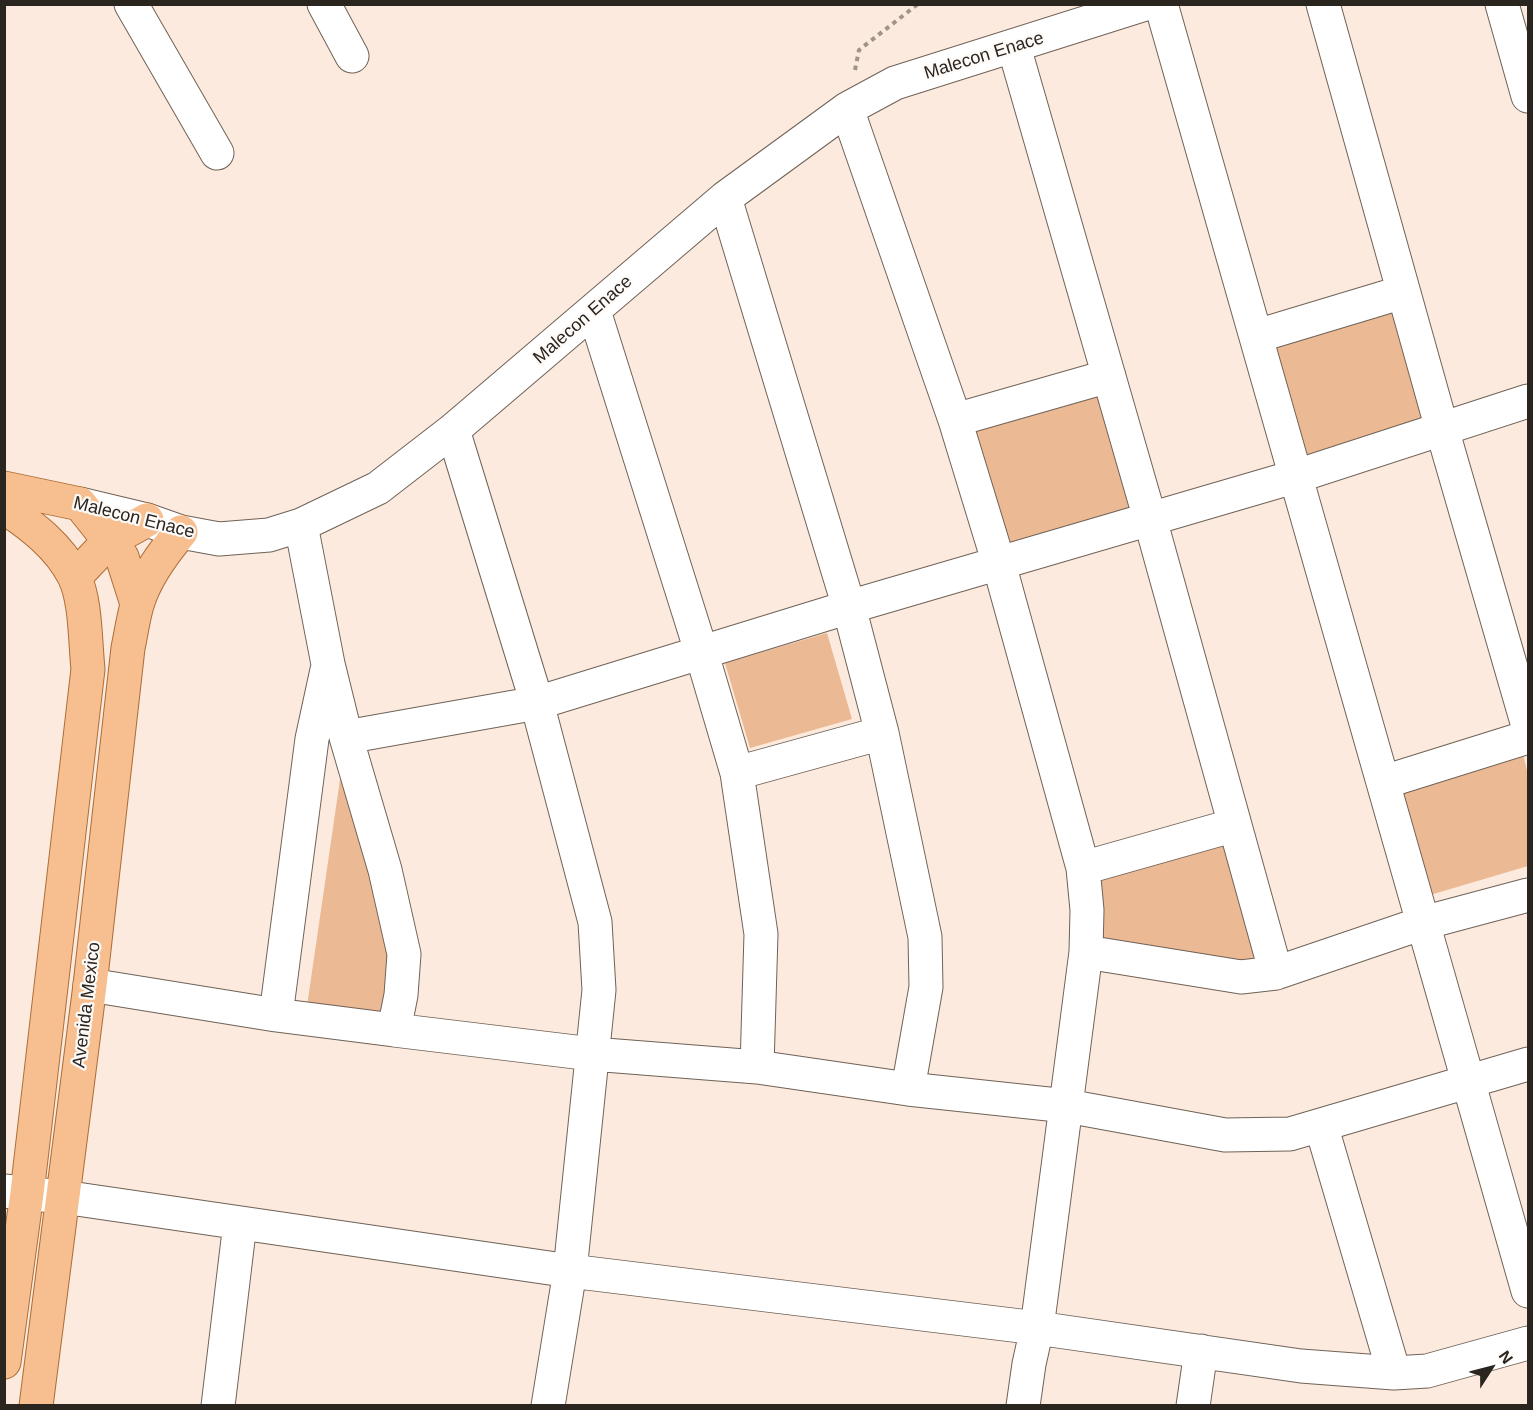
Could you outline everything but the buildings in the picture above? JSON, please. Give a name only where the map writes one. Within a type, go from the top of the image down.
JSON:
[{"type":"main road","name":"Malecon Enace","points":[[4,488],[80,504]]},
{"type":"main road","points":[[80,504],[122,557],[137,604]]},
{"type":"main road","points":[[4,507],[30,524],[58,552],[75,577],[82,606],[88,669],[16,1192],[4,1362]]},
{"type":"main road","points":[[75,577],[109,541],[147,520]]},
{"type":"main road","name":"Avenida Mexico","points":[[36,1406],[90,985],[128,648],[137,604],[150,574],[163,553],[181,532]]},
{"type":"street","points":[[131,4],[217,153]]},
{"type":"street","points":[[324,4],[352,56]]},
{"type":"street","name":"Malecon Enace","points":[[80,504],[147,520],[181,532],[219,539],[269,535],[301,525],[378,488],[453,430],[725,198],[847,109],[895,84],[1145,4]]},
{"type":"street","points":[[1161,4],[1470,1081],[1528,1291]]},
{"type":"street","points":[[1323,4],[1528,726]]},
{"type":"street","points":[[1502,4],[1528,96]]},
{"type":"street","points":[[1014,47],[1150,519],[1276,973]]},
{"type":"street","points":[[847,109],[955,420],[999,564],[1083,868],[1087,910],[1086,952],[1037,1328],[1023,1406]]},
{"type":"street","points":[[725,198],[849,607],[882,733],[925,937],[926,987],[908,1089]]},
{"type":"street","points":[[1257,336],[1404,292]]},
{"type":"street","points":[[594,311],[737,773],[761,934],[757,1067]]},
{"type":"street","points":[[955,420],[1108,376]]},
{"type":"street","points":[[346,737],[537,702],[701,651],[1297,476],[1528,401]]},
{"type":"street","points":[[453,430],[537,702],[595,922],[599,990],[570,1271],[548,1406]]},
{"type":"street","points":[[301,525],[328,664],[346,737],[385,870],[404,954],[401,995],[394,1030]]},
{"type":"street","points":[[276,1015],[312,739],[328,664]]},
{"type":"street","points":[[737,773],[882,733]]},
{"type":"street","points":[[1384,782],[1528,737]]},
{"type":"street","points":[[1083,868],[1235,825]]},
{"type":"street","points":[[1086,952],[1241,977],[1276,973],[1423,923],[1528,895]]},
{"type":"street","points":[[90,985],[276,1015],[394,1030],[592,1054],[757,1067],[908,1089],[1067,1106],[1225,1135],[1290,1134],[1528,1064]]},
{"type":"street","points":[[1321,1125],[1394,1373]]},
{"type":"street","points":[[16,1192],[570,1271],[1037,1328],[1300,1366],[1394,1373],[1427,1371],[1528,1343]]},
{"type":"street","points":[[218,1406],[240,1223]]},
{"type":"street","points":[[1193,1406],[1201,1352]]},
{"type":"path","points":[[847,109],[859,50],[918,4]]},
{"type":"shaded area","points":[[1399,303],[1433,425],[1302,466],[1264,342]]},
{"type":"shaded area","points":[[1102,389],[1138,512],[1004,555],[965,428]]},
{"type":"shaded area","points":[[827,633],[852,719],[750,748],[725,663]]},
{"type":"shaded area","points":[[1523,754],[1528,775],[1528,866],[1430,895],[1398,793]]},
{"type":"shaded area","points":[[342,766],[407,1022],[307,1006]]},
{"type":"shaded area","points":[[1231,838],[1268,965],[1100,944],[1097,876]]}]
